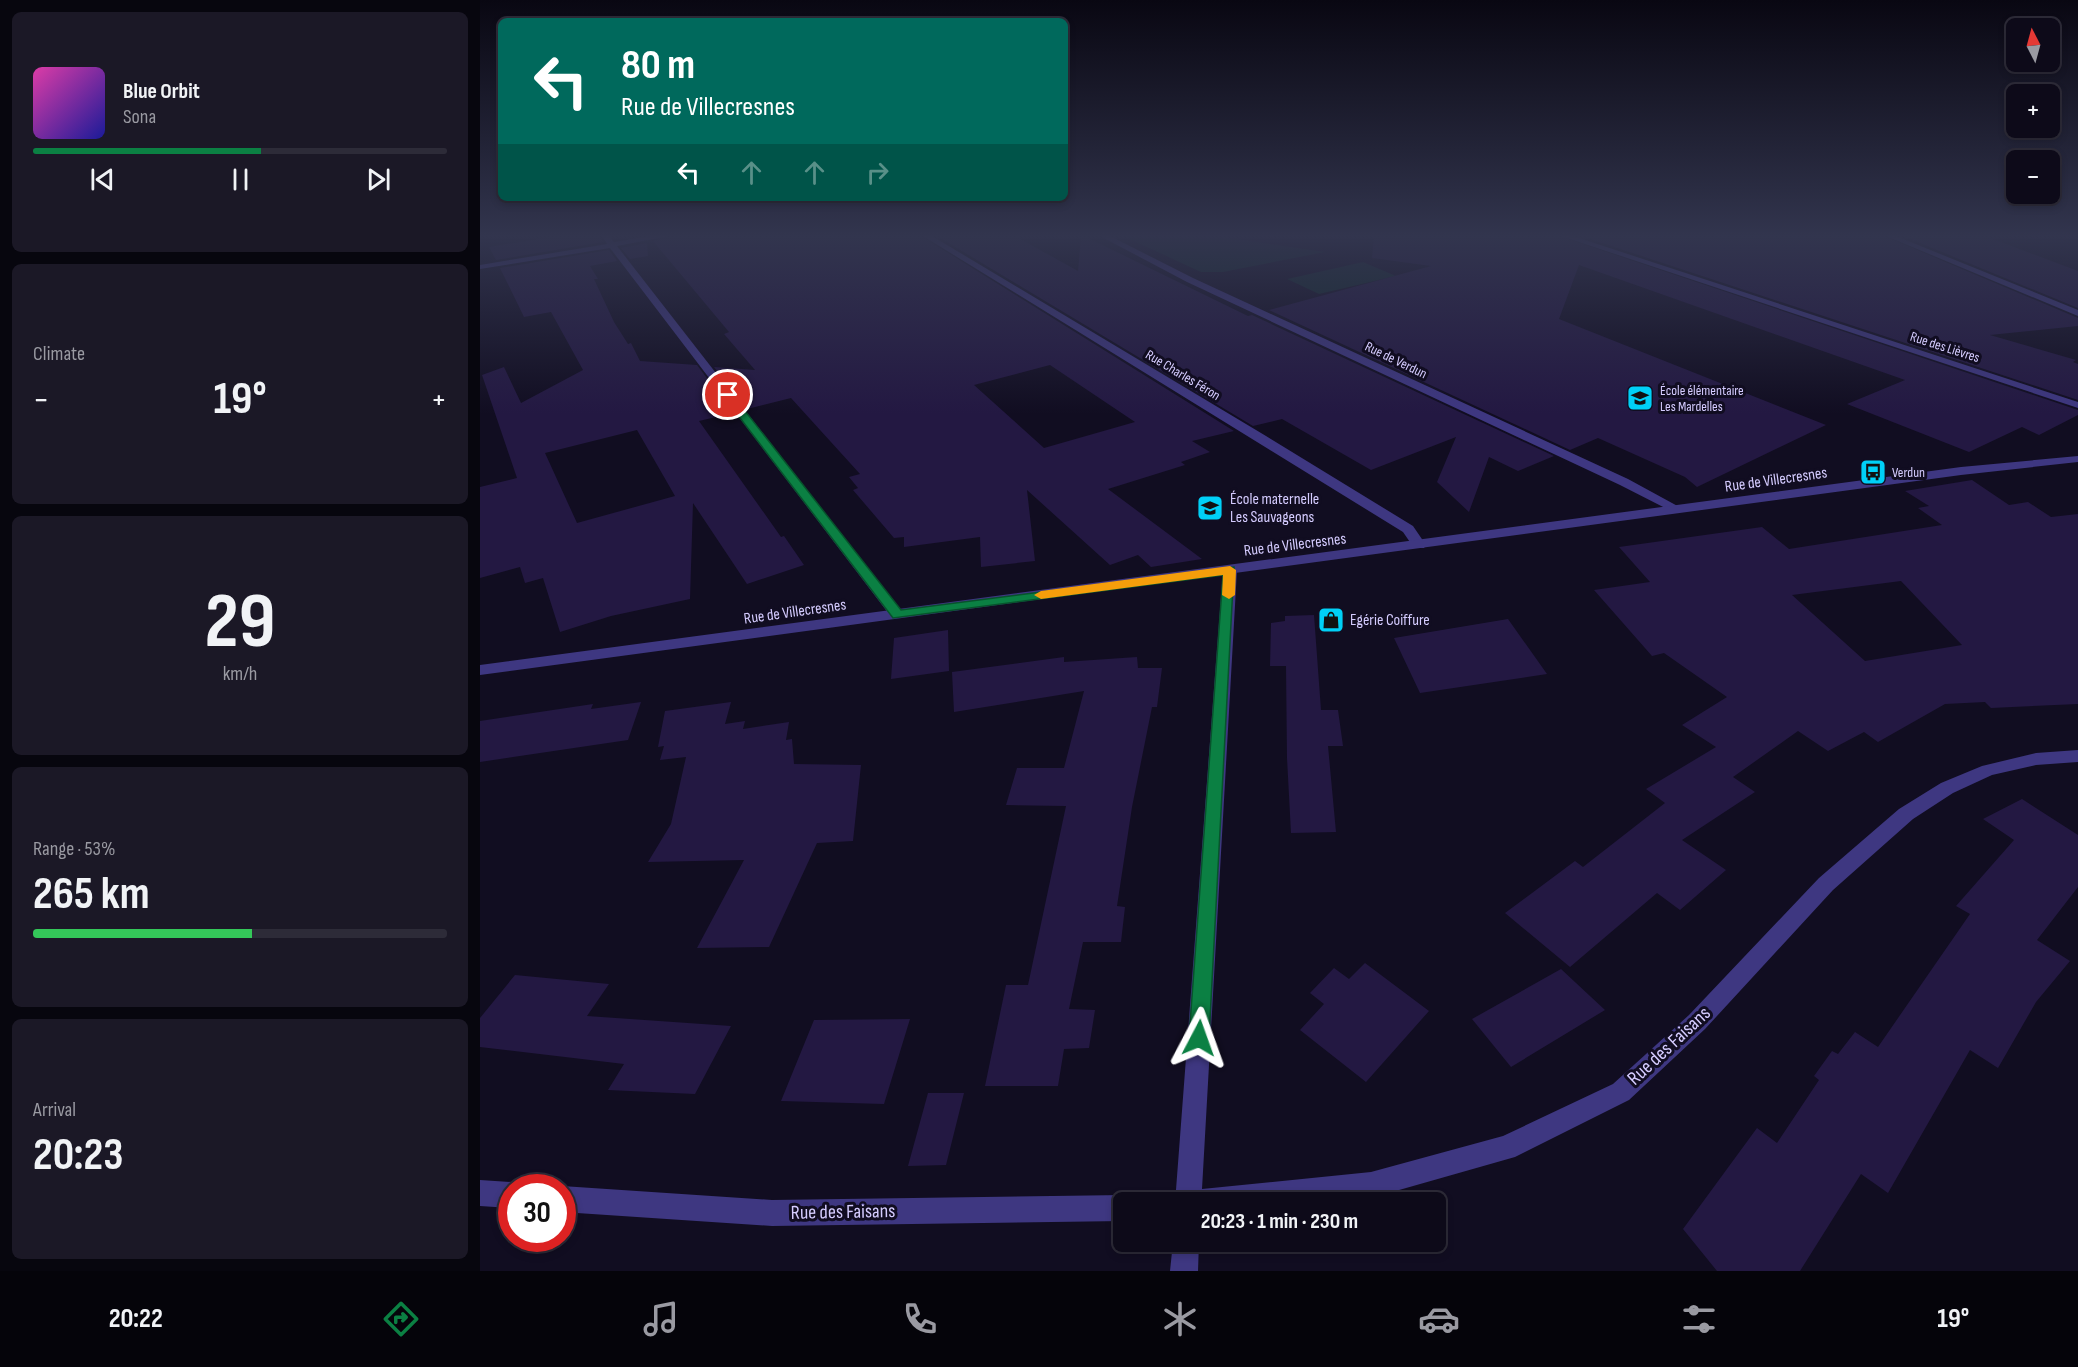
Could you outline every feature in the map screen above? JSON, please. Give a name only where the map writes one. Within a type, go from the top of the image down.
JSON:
[{"type":"street","points":[[650,295],[897,615]]},
{"type":"street","name":"Rue Charles Féron","points":[[1027,295],[1408,529],[1419,545]]},
{"type":"street","name":"Rue de Verdun","points":[[1223,295],[1624,482],[1677,509]]},
{"type":"street","name":"Rue des Lièvres","points":[[1744,295],[2078,405]]},
{"type":"street","points":[[2035,295],[2078,313]]},
{"type":"street","name":"Rue de Villecresnes","points":[[480,670],[1961,471],[2078,459]]},
{"type":"street","points":[[1190,1192],[1230,570]]},
{"type":"street","name":"Rue des Faisans","points":[[1300,1192],[1371,1185],[1506,1148],[1621,1092],[1697,1022],[1827,884],[1906,814],[1947,788],[1988,770],[2036,759],[2078,756]]},
{"type":"street","points":[[480,1193],[498,1194]]},
{"type":"street","name":"Rue des Faisans","points":[[576,1199],[772,1213],[1113,1208]]},
{"type":"street","points":[[1184,1271],[1185,1252]]},
{"type":"building","points":[[513,295],[602,295],[614,322],[628,344],[631,343],[640,361],[697,365],[733,413],[699,421],[781,537],[784,536],[804,565],[747,584],[693,503],[690,599],[611,616],[560,632],[543,578],[525,583],[520,567],[480,578],[480,487],[517,478],[482,375],[504,367],[521,403],[583,370],[551,312],[524,317]],"holes":[[[637,430],[675,496],[577,523],[545,453]]]},
{"type":"building","points":[[698,295],[1016,295],[1234,431],[1192,441],[1210,452],[1181,462],[1185,465],[1108,489],[1202,559],[1151,567],[1138,555],[1110,565],[1027,490],[1035,561],[981,567],[980,537],[904,547],[904,537],[894,538],[853,490],[858,488],[849,477],[860,474],[791,398],[747,409],[714,367],[755,370],[724,334],[729,332]],"holes":[[[1050,365],[1135,422],[1044,448],[974,385]]]},
{"type":"building","points":[[1036,295],[1206,295],[1554,456],[1518,471],[1489,457],[1469,512],[1437,482],[1456,437],[1371,470],[1282,419],[1253,426]]},
{"type":"building","points":[[1323,295],[1568,295],[1559,319],[1826,425],[1697,487],[1685,477],[1598,438],[1570,450],[1269,310]]},
{"type":"building","points":[[1665,295],[1736,295],[2078,410],[2078,415],[2039,435],[2022,427],[1969,452],[1847,404],[1905,380]]},
{"type":"building","points":[[1761,295],[2024,295],[2078,318],[2078,326],[1990,335],[2076,360],[2073,362],[2078,364],[2078,400]]},
{"type":"building","points":[[2047,295],[2078,295],[2078,308]]},
{"type":"building","points":[[1972,480],[2009,505],[2028,502],[2051,517],[2078,514],[2078,704],[1991,708],[1985,702],[1945,704],[1878,742],[1864,732],[1828,751],[1798,731],[1733,777],[1755,792],[1682,840],[1726,870],[1680,910],[1657,893],[1570,967],[1505,913],[1575,861],[1583,867],[1665,803],[1646,789],[1716,747],[1682,725],[1727,697],[1664,653],[1652,656],[1594,590],[1650,582],[1619,547],[1762,527],[1789,549],[1942,525],[1918,508],[1929,506],[1905,491]],"holes":[[[1901,581],[1962,645],[1865,661],[1792,595]]]},
{"type":"building","points":[[1314,615],[1321,710],[1338,710],[1343,746],[1328,746],[1336,832],[1291,833],[1286,666],[1270,666],[1271,623],[1285,621],[1285,616]]},
{"type":"building","points":[[1508,619],[1547,674],[1420,693],[1394,638]]},
{"type":"building","points":[[948,630],[949,671],[891,679],[894,638]]},
{"type":"building","points":[[1064,657],[1064,662],[1137,657],[1138,668],[1162,668],[1157,707],[1152,707],[1132,807],[1117,906],[1125,907],[1121,942],[1083,942],[1069,1009],[1095,1010],[1089,1048],[1064,1049],[1058,1086],[985,1086],[1006,985],[1028,985],[1066,806],[1006,805],[1017,768],[1064,768],[1084,691],[954,712],[952,672]]},
{"type":"building","points":[[641,702],[628,740],[480,762],[480,721],[593,704],[591,709]]},
{"type":"building","points":[[731,702],[725,724],[745,721],[743,729],[789,722],[786,740],[792,739],[794,764],[861,765],[853,841],[817,843],[769,947],[697,948],[744,860],[648,862],[671,824],[686,757],[660,760],[664,746],[658,747],[665,711]]},
{"type":"building","points":[[2022,799],[2078,835],[2078,887],[2037,940],[2070,961],[2036,1002],[1998,1068],[1970,1050],[1888,1193],[1861,1174],[1800,1271],[1717,1271],[1683,1229],[1757,1128],[1777,1143],[1819,1080],[1814,1076],[1832,1051],[1838,1054],[1855,1032],[1878,1047],[1970,914],[1956,906],[2014,840],[1983,819]]},
{"type":"building","points":[[1365,963],[1429,1011],[1366,1082],[1300,1030],[1324,1004],[1310,993],[1334,968],[1349,979]]},
{"type":"building","points":[[1561,969],[1605,1010],[1511,1067],[1472,1019]]},
{"type":"building","points":[[515,975],[609,984],[587,1016],[731,1026],[695,1094],[608,1090],[624,1064],[480,1047],[480,1018]]},
{"type":"building","points":[[910,1019],[884,1104],[781,1101],[814,1020]]},
{"type":"building","points":[[928,1093],[964,1093],[946,1165],[908,1166]]},
{"type":"slow traffic","points":[[1041,595],[1230,570],[1229,595]]},
{"type":"place","name":"École élémentaire Les Mardelles","points":[[1640,398]]},
{"type":"place","name":"Verdun","points":[[1873,472]]},
{"type":"place","name":"École maternelle Les Sauvageons","points":[[1210,508]]},
{"type":"place","name":"Egérie Coiffure","points":[[1331,620]]},
{"type":"route","points":[[728,395],[897,615],[1230,570],[1199,1038]]}]
